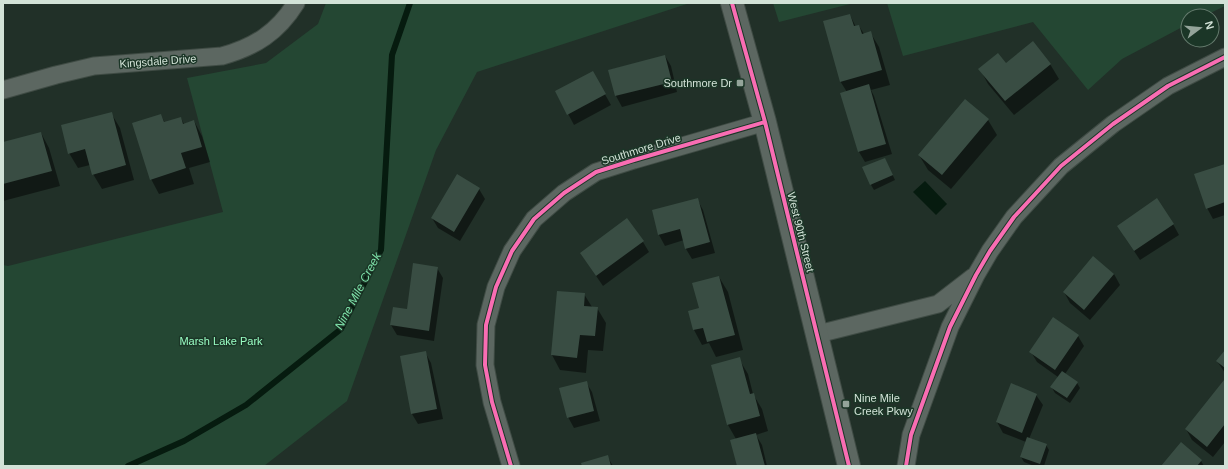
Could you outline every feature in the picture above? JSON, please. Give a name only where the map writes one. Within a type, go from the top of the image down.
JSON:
[{"type":"street","name":"Kingsdale Drive","points":[[3,90],[94,66],[222,56],[241,51],[267,36],[288,16],[296,3]]},
{"type":"street","name":"West 90th Street","points":[[732,3],[765,122],[849,466]]},
{"type":"street","points":[[906,466],[911,435],[950,327],[976,274],[1014,217],[1060,166],[1113,124],[1168,86],[1225,58]]},
{"type":"street","name":"Southmore Drive","points":[[511,466],[492,402],[485,364],[486,325],[496,287],[512,251],[534,219],[564,193],[596,172],[765,122]]},
{"type":"street","points":[[818,334],[938,304],[976,274]]},
{"type":"green space","name":"Marsh Lake Park","points":[[326,3],[690,3],[477,72],[436,150],[347,401],[264,466],[3,466],[3,265],[8,266],[223,212],[187,78],[266,63],[318,24]]},
{"type":"green space","points":[[773,3],[854,3],[779,22]]},
{"type":"green space","points":[[887,3],[1225,3],[1225,6],[1220,8],[1180,8],[1180,28],[1122,59],[1088,90],[1033,22],[903,56]]},
{"type":"shaded area","points":[[925,181],[947,204],[936,215],[913,192]]},
{"type":"building","points":[[850,14],[854,26],[859,25],[862,34],[871,31],[882,70],[840,82],[823,21]]},
{"type":"building","points":[[1033,41],[1051,64],[1005,101],[978,69],[998,53],[1006,63]]},
{"type":"building","points":[[665,55],[672,82],[615,96],[608,70]]},
{"type":"building","points":[[593,71],[606,94],[567,115],[555,91]]},
{"type":"building","points":[[869,84],[886,144],[858,152],[840,93]]},
{"type":"building","points":[[965,99],[989,119],[942,175],[918,155]]},
{"type":"building","points":[[112,112],[126,165],[92,175],[85,149],[68,154],[61,125]]},
{"type":"building","points":[[161,114],[164,122],[181,117],[183,124],[194,120],[202,147],[181,153],[186,168],[150,180],[132,123]]},
{"type":"building","points":[[41,132],[52,171],[3,184],[3,142]]},
{"type":"building","points":[[885,158],[893,175],[870,185],[862,167]]},
{"type":"building","points":[[1225,164],[1225,202],[1206,209],[1194,174]]},
{"type":"building","points":[[457,174],[480,188],[454,232],[431,218]]},
{"type":"building","points":[[698,198],[710,242],[685,249],[680,229],[658,235],[652,210]]},
{"type":"building","points":[[1157,198],[1174,224],[1134,251],[1117,226]]},
{"type":"building","points":[[627,218],[644,241],[596,276],[580,253]]},
{"type":"building","points":[[1093,256],[1114,274],[1084,310],[1063,292]]},
{"type":"building","points":[[413,263],[438,267],[429,331],[390,325],[393,307],[407,309]]},
{"type":"building","points":[[719,276],[735,335],[707,342],[703,328],[693,330],[688,311],[699,308],[692,283]]},
{"type":"building","points":[[557,291],[585,293],[584,306],[598,307],[595,336],[580,335],[577,358],[551,355]]},
{"type":"building","points":[[1053,317],[1079,335],[1055,370],[1029,352]]},
{"type":"building","points":[[1225,350],[1225,368],[1216,361]]},
{"type":"building","points":[[426,351],[437,409],[411,414],[400,356]]},
{"type":"building","points":[[740,357],[750,394],[754,393],[760,416],[727,425],[711,365]]},
{"type":"building","points":[[1062,371],[1078,382],[1067,398],[1050,387]]},
{"type":"building","points":[[1224,380],[1225,424],[1207,447],[1185,429]]},
{"type":"building","points":[[587,381],[594,411],[567,418],[559,388]]},
{"type":"building","points":[[1011,383],[1037,394],[1022,433],[996,422]]},
{"type":"building","points":[[756,433],[765,466],[737,466],[730,440]]},
{"type":"building","points":[[1027,437],[1047,444],[1040,464],[1020,457]]},
{"type":"building","points":[[1181,442],[1202,460],[1197,466],[1161,466]]},
{"type":"building","points":[[608,455],[611,466],[582,466],[581,463]]},
{"type":"waterway","name":"Nine Mile Creek","points":[[128,466],[184,441],[246,405],[341,329],[381,250],[392,55],[410,3]]},
{"type":"cycle path","points":[[732,3],[765,122],[849,466]]},
{"type":"cycle path","points":[[906,466],[911,435],[950,327],[976,275],[990,251],[1014,217],[1061,166],[1113,124],[1168,86],[1225,57]]},
{"type":"cycle path","points":[[511,466],[492,402],[485,365],[486,325],[496,287],[512,251],[534,219],[564,193],[596,172],[765,122]]},
{"type":"place","name":"Southmore Dr","points":[[740,83]]},
{"type":"place","name":"Nine Mile Creek Pkwy","points":[[846,404]]}]
